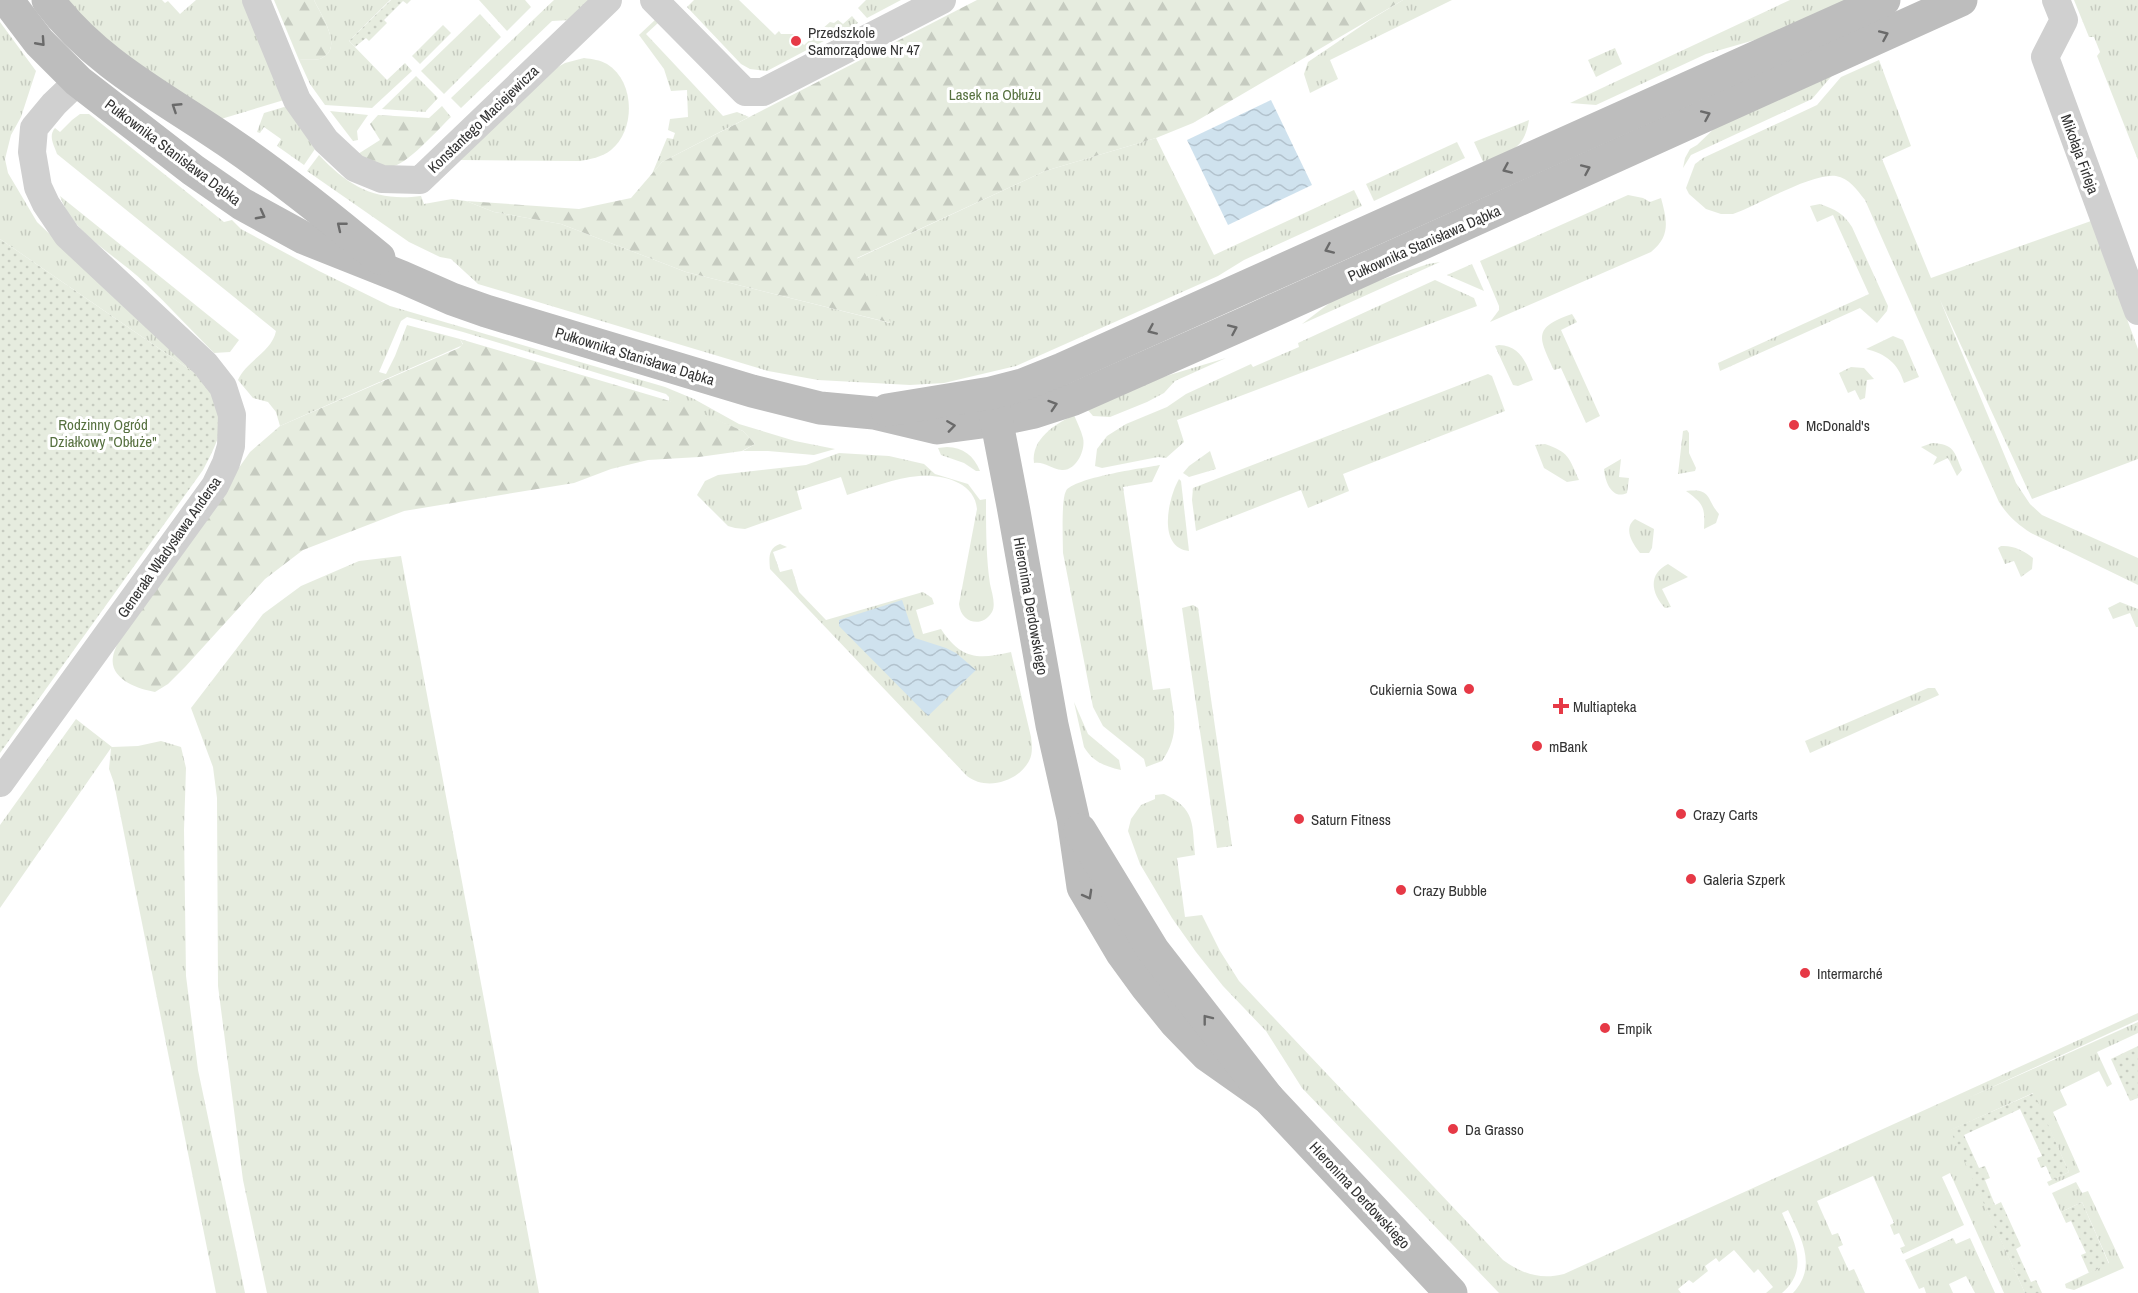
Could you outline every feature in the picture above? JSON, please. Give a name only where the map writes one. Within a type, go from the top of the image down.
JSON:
[{"type":"main road","name":"Pułkownika Stanisława Dąbka","points":[[7,0],[39,42],[78,81],[193,170],[242,204],[304,238],[486,311],[752,391],[820,408],[873,413],[994,406],[1034,412],[1074,399],[1259,318],[1961,0]]},
{"type":"main road","name":"Pułkownika Stanisława Dąbka","points":[[48,0],[62,18],[99,54],[292,186],[402,277]]},
{"type":"main road","name":"Pułkownika Stanisława Dąbka","points":[[994,406],[1022,385],[1079,362],[1884,0]]},
{"type":"main road","points":[[78,81],[99,54]]},
{"type":"main road","name":"Hieronima Derdowskiego","points":[[994,406],[1052,725],[1073,818],[1083,887],[1128,961],[1161,1004],[1207,1054],[1268,1098],[1451,1293]]},
{"type":"street","name":"Konstantego Maciejewicza","points":[[256,0],[297,100],[327,141],[356,168],[382,179],[420,180],[608,0]]},
{"type":"street","points":[[654,0],[746,92],[763,92],[942,0]]},
{"type":"street","name":"Mikołaja Firleja","points":[[2056,0],[2064,20],[2045,57],[2138,311]]},
{"type":"street","name":"Generała Władysława Andersa","points":[[0,783],[215,486],[231,446],[232,414],[223,387],[205,364],[74,242],[56,220],[38,187],[32,152],[34,128],[78,81]]},
{"type":"green space","points":[[64,0],[162,0],[165,3],[168,1],[180,14],[196,0],[243,0],[284,100],[221,119],[128,61]]},
{"type":"green space","points":[[274,0],[314,0],[329,31],[331,47],[328,53],[320,59],[299,60]]},
{"type":"green space","points":[[314,0],[390,0],[349,41],[387,80],[405,63],[412,71],[372,108],[325,105],[310,84],[299,60],[322,58],[331,47],[329,31]]},
{"type":"green space","points":[[391,0],[411,0],[407,4],[403,1],[384,20],[387,23],[369,41],[366,38],[355,47],[349,41]]},
{"type":"green space","points":[[479,0],[525,0],[531,7],[507,31]]},
{"type":"green space","points":[[554,0],[592,0],[571,20],[552,21],[461,108],[451,98]]},
{"type":"green space","points":[[694,0],[739,0],[775,35],[779,31],[781,34],[793,34],[804,45],[830,22],[834,23],[838,20],[843,24],[852,16],[858,23],[767,71],[750,69],[741,64],[687,7]]},
{"type":"green space","points":[[866,0],[901,0],[867,18],[858,8]]},
{"type":"green space","name":"Lasek na Obłużu","points":[[977,0],[1403,0],[1193,123],[1156,138],[1045,171],[857,258],[891,323],[686,272],[561,224],[494,212],[466,201],[579,209],[631,198],[662,162]]},
{"type":"green space","points":[[1403,0],[1452,0],[1330,60],[1338,79],[1310,93],[1304,74],[1308,62]]},
{"type":"green space","points":[[1790,0],[1846,0],[1779,33],[1706,54],[1596,105],[1570,103]]},
{"type":"green space","points":[[2074,0],[2138,0],[2138,160],[2097,56],[2100,52],[2094,37],[2089,37]]},
{"type":"green space","points":[[480,14],[501,37],[444,94],[421,71]]},
{"type":"green space","points":[[656,19],[659,22],[646,34],[723,116],[737,112],[749,117],[662,162],[652,174],[667,138],[673,139],[675,133],[668,130],[670,119],[688,117],[687,90],[671,91],[664,69],[639,35]]},
{"type":"green space","points":[[0,22],[36,71],[21,117],[11,135],[5,159],[8,173],[37,222],[199,376],[0,239]]},
{"type":"green space","points":[[443,25],[451,33],[420,64],[412,56]]},
{"type":"green space","points":[[1615,48],[1622,64],[1596,77],[1588,60]]},
{"type":"green space","points":[[584,58],[607,64],[623,82],[627,93],[629,106],[625,131],[611,150],[600,156],[580,161],[459,160],[556,68]]},
{"type":"green space","points":[[1879,60],[1911,146],[1882,159],[1931,278],[2091,221],[2138,349],[2138,459],[2032,499],[1940,300],[2016,483],[2030,504],[2042,515],[2138,558],[2138,585],[2031,533],[2002,507],[1865,200],[1849,182],[1836,176],[1813,179],[1733,214],[1721,214],[1706,209],[1689,194],[1686,188],[1695,164],[1703,158],[1817,105],[1841,77]]},
{"type":"green space","points":[[1836,71],[1812,99],[1691,155],[1683,168],[1690,149],[1720,123]]},
{"type":"green space","points":[[416,76],[438,98],[425,112],[382,109]]},
{"type":"green space","points":[[442,106],[451,117],[422,146],[396,166],[380,166],[358,154],[380,140],[370,124],[378,115],[429,118]]},
{"type":"green space","points":[[287,108],[315,149],[304,165],[277,146],[281,139],[264,127],[260,133],[257,132],[264,113]]},
{"type":"green space","points":[[330,111],[368,115],[357,131],[358,140],[353,141]]},
{"type":"green space","points":[[80,114],[89,114],[224,222],[232,220],[241,229],[390,306],[665,387],[694,399],[739,424],[795,441],[835,449],[814,455],[743,451],[755,444],[743,431],[669,401],[666,394],[407,317],[401,321],[379,372],[386,374],[407,325],[460,339],[463,345],[280,426],[276,412],[268,402],[253,398],[238,380],[247,367],[270,345],[276,331],[57,154],[52,141],[53,131],[55,128],[60,132]]},
{"type":"green space","points":[[1529,120],[1523,138],[1514,149],[1484,164],[1474,142]]},
{"type":"green space","points":[[1156,138],[1214,255],[1354,190],[1362,206],[1244,260],[1218,276],[1016,366],[944,383],[910,385],[818,380],[768,371],[478,284],[451,259],[440,257],[409,242],[307,171],[319,155],[341,176],[377,194],[391,197],[421,196],[424,204],[452,199],[466,201],[494,212],[561,224],[686,272],[890,323],[856,259],[1045,171]]},
{"type":"green space","points":[[1457,142],[1465,158],[1374,201],[1366,184]]},
{"type":"green space","points":[[1628,195],[1650,202],[1661,198],[1666,221],[1665,234],[1651,252],[1490,322],[1499,310],[1499,306],[1480,261]]},
{"type":"green space","points":[[60,196],[239,340],[230,352],[214,353],[146,284],[86,234],[66,210]]},
{"type":"green space","points":[[1820,204],[1839,212],[1852,227],[1888,306],[1887,311],[1877,323],[1860,308],[1720,371],[1718,363],[1869,294],[1833,215],[1817,222],[1810,206]]},
{"type":"green space","name":"Rodzinny Ogród Działkowy \"Obłuże\"","points":[[0,239],[199,376],[218,403],[221,420],[218,438],[203,470],[0,753]]},
{"type":"green space","points":[[1440,262],[1302,324],[1331,302],[1354,289]]},
{"type":"green space","points":[[1472,264],[1484,291],[1447,275]]},
{"type":"green space","points":[[1435,280],[1474,298],[1477,306],[1177,420],[1184,442],[1166,458],[1158,457],[1102,468],[1095,466],[1097,449],[1107,436],[1126,424],[1167,407],[1186,394],[1251,364],[1253,367],[1299,347],[1298,343]]},
{"type":"green space","points":[[1572,314],[1577,322],[1561,330],[1600,416],[1586,423],[1561,368],[1554,370],[1542,335],[1550,324]]},
{"type":"green space","points":[[1893,336],[1903,340],[1919,377],[1904,383],[1890,360],[1866,349]]},
{"type":"green space","points":[[460,339],[680,404],[743,431],[755,444],[742,451],[699,457],[648,460],[611,469],[574,483],[404,511],[303,550],[265,579],[185,667],[168,684],[155,692],[126,682],[120,677],[115,671],[113,657],[122,634],[250,452],[280,426],[459,348],[463,344]]},
{"type":"green space","points":[[1495,346],[1513,348],[1522,356],[1533,380],[1518,386],[1513,385]]},
{"type":"green space","points":[[1226,358],[1175,381],[1164,393],[1147,402],[1110,417],[1093,416],[1087,409],[1156,379]]},
{"type":"green space","points":[[1851,367],[1864,368],[1874,379],[1867,380],[1865,398],[1860,400],[1855,390],[1848,393],[1839,373]]},
{"type":"green space","points":[[1488,374],[1492,376],[1505,411],[1343,474],[1349,491],[1308,508],[1301,490],[1196,531],[1192,500],[1193,488]]},
{"type":"green space","points":[[1074,415],[1084,443],[1076,463],[1062,470],[1034,463],[1034,454],[1040,440],[1052,428]]},
{"type":"green space","points":[[1687,430],[1689,453],[1696,468],[1695,471],[1678,474],[1683,431]]},
{"type":"green space","points":[[1932,443],[1945,445],[1952,450],[1962,470],[1957,476],[1948,458],[1933,465],[1937,457],[1921,447]]},
{"type":"green space","points":[[1545,444],[1564,453],[1579,480],[1567,482],[1544,468],[1535,445]]},
{"type":"green space","points":[[947,447],[967,453],[975,461],[980,471],[941,455],[938,448]]},
{"type":"green space","points":[[1210,451],[1216,469],[1189,477],[1183,473],[1189,466]]},
{"type":"green space","points":[[839,453],[889,456],[924,464],[935,474],[968,484],[980,500],[986,499],[988,563],[994,602],[992,612],[988,617],[973,622],[968,620],[961,611],[959,604],[977,509],[970,492],[964,486],[947,478],[910,477],[847,495],[841,477],[797,491],[802,509],[745,529],[728,526],[697,495],[705,481],[718,475],[806,465]]},
{"type":"green space","points":[[1621,459],[1619,477],[1629,478],[1627,493],[1622,495],[1613,492],[1610,488],[1604,469]]},
{"type":"green space","points":[[1160,465],[1152,482],[1123,487],[1153,690],[1170,688],[1174,717],[1173,734],[1168,752],[1162,761],[1146,767],[1144,759],[1103,726],[1093,707],[1063,553],[1063,511],[1064,496],[1071,486],[1109,474]]},
{"type":"green space","points":[[1179,479],[1189,551],[1179,548],[1172,541],[1169,532],[1171,498]]},
{"type":"green space","points":[[1686,491],[1700,491],[1707,496],[1719,514],[1716,523],[1704,529],[1702,507],[1697,499]]},
{"type":"green space","points":[[1635,519],[1654,529],[1652,548],[1649,553],[1640,553],[1632,540],[1629,531]]},
{"type":"green space","points":[[780,544],[787,547],[773,552],[780,572],[792,569],[799,592],[826,620],[923,592],[932,598],[934,604],[916,610],[923,634],[941,629],[956,646],[971,655],[989,656],[1011,652],[1031,740],[1031,755],[1024,768],[1010,779],[1001,782],[983,783],[967,776],[770,569],[771,551]]},
{"type":"green space","points":[[2001,546],[2014,548],[2030,555],[2033,558],[2032,569],[2021,577],[2014,561],[2005,564],[1998,548]]},
{"type":"green space","points":[[401,556],[539,1293],[267,1293],[243,1180],[218,986],[217,798],[213,767],[191,708],[263,614],[301,586],[359,561]]},
{"type":"green space","points":[[1668,564],[1688,577],[1662,589],[1671,607],[1665,608],[1657,596],[1654,584],[1657,573]]},
{"type":"green space","points":[[2120,602],[2138,609],[2138,627],[2130,613],[2113,619],[2108,608]]},
{"type":"green space","points":[[1193,605],[1198,608],[1232,846],[1217,848],[1182,608]]},
{"type":"green space","points":[[1928,688],[1935,688],[1939,695],[1810,753],[1805,741]]},
{"type":"green space","points":[[1074,702],[1088,734],[1119,760],[1121,770],[1100,763],[1087,752]]},
{"type":"green space","points":[[76,719],[112,747],[138,746],[161,741],[181,747],[186,768],[184,830],[186,976],[198,1070],[245,1293],[216,1293],[114,783],[109,769],[111,748],[0,908],[0,825]]},
{"type":"green space","points":[[1164,794],[1182,806],[1192,826],[1195,855],[1177,858],[1185,917],[1202,915],[1220,951],[1239,981],[1503,1260],[1518,1269],[1539,1276],[1564,1274],[2138,1013],[2138,1020],[1968,1098],[2138,1022],[2138,1033],[2097,1052],[2112,1084],[2107,1087],[2099,1071],[2060,1090],[2067,1105],[2053,1112],[2080,1172],[2049,1186],[2047,1182],[2069,1172],[2033,1093],[1951,1130],[2025,1293],[2004,1293],[1950,1173],[1942,1177],[1964,1225],[1903,1254],[1900,1248],[1905,1246],[1899,1233],[1894,1235],[1890,1225],[1894,1223],[1873,1176],[1817,1201],[1832,1235],[1838,1233],[1843,1245],[1838,1247],[1849,1271],[1854,1269],[1865,1293],[1793,1293],[1805,1273],[1806,1262],[1802,1241],[1788,1210],[1782,1213],[1795,1244],[1797,1265],[1791,1284],[1782,1293],[1766,1293],[1773,1287],[1758,1269],[1754,1273],[1734,1250],[1719,1262],[1716,1258],[1705,1266],[1708,1271],[1693,1283],[1689,1280],[1678,1289],[1681,1293],[1499,1293],[1302,1088],[1266,1031],[1223,986],[1172,918],[1140,864],[1128,831],[1131,819],[1141,805],[1155,799],[1155,795]]},
{"type":"green space","points":[[2138,1046],[2138,1098],[2130,1101],[2111,1059]]},
{"type":"green space","points":[[2034,1093],[2069,1172],[2052,1180],[2046,1166],[2041,1168],[2037,1158],[2042,1156],[2020,1109],[1964,1135],[1979,1168],[1985,1166],[1990,1178],[1985,1180],[1995,1205],[2001,1202],[2021,1246],[2016,1249],[2031,1282],[2036,1280],[2042,1293],[2025,1293],[1950,1130]]},
{"type":"green space","points":[[2076,1182],[2082,1193],[2088,1191],[2124,1268],[2074,1290],[2066,1288],[2065,1284],[2109,1263],[2082,1202],[2061,1212],[2052,1193]]},
{"type":"green space","points":[[2082,1202],[2109,1264],[2089,1273],[2081,1255],[2086,1253],[2071,1221],[2066,1223],[2061,1212]]},
{"type":"green space","points":[[1953,1238],[1956,1244],[1970,1238],[1995,1293],[1975,1293],[1966,1276],[1949,1284],[1953,1293],[1926,1293],[1924,1287],[1919,1289],[1905,1260]]},
{"type":"water","points":[[1271,100],[1312,185],[1228,225],[1187,140]]},
{"type":"water","points":[[902,600],[915,638],[956,653],[976,670],[928,716],[839,626],[839,620]]},
{"type":"place","name":"Przedszkole Samorządowe Nr 47","points":[[796,41]]},
{"type":"place","name":"McDonald's","points":[[1794,425]]},
{"type":"place","name":"Cukiernia Sowa","points":[[1469,689]]},
{"type":"place","name":"Multiapteka","points":[[1561,706]]},
{"type":"place","name":"mBank","points":[[1537,746]]},
{"type":"place","name":"Crazy Carts","points":[[1681,814]]},
{"type":"place","name":"Saturn Fitness","points":[[1299,819]]},
{"type":"place","name":"Galeria Szperk","points":[[1691,879]]},
{"type":"place","name":"Crazy Bubble","points":[[1401,890]]},
{"type":"place","name":"Intermarché","points":[[1805,973]]},
{"type":"place","name":"Empik","points":[[1605,1028]]},
{"type":"place","name":"Da Grasso","points":[[1453,1129]]}]
